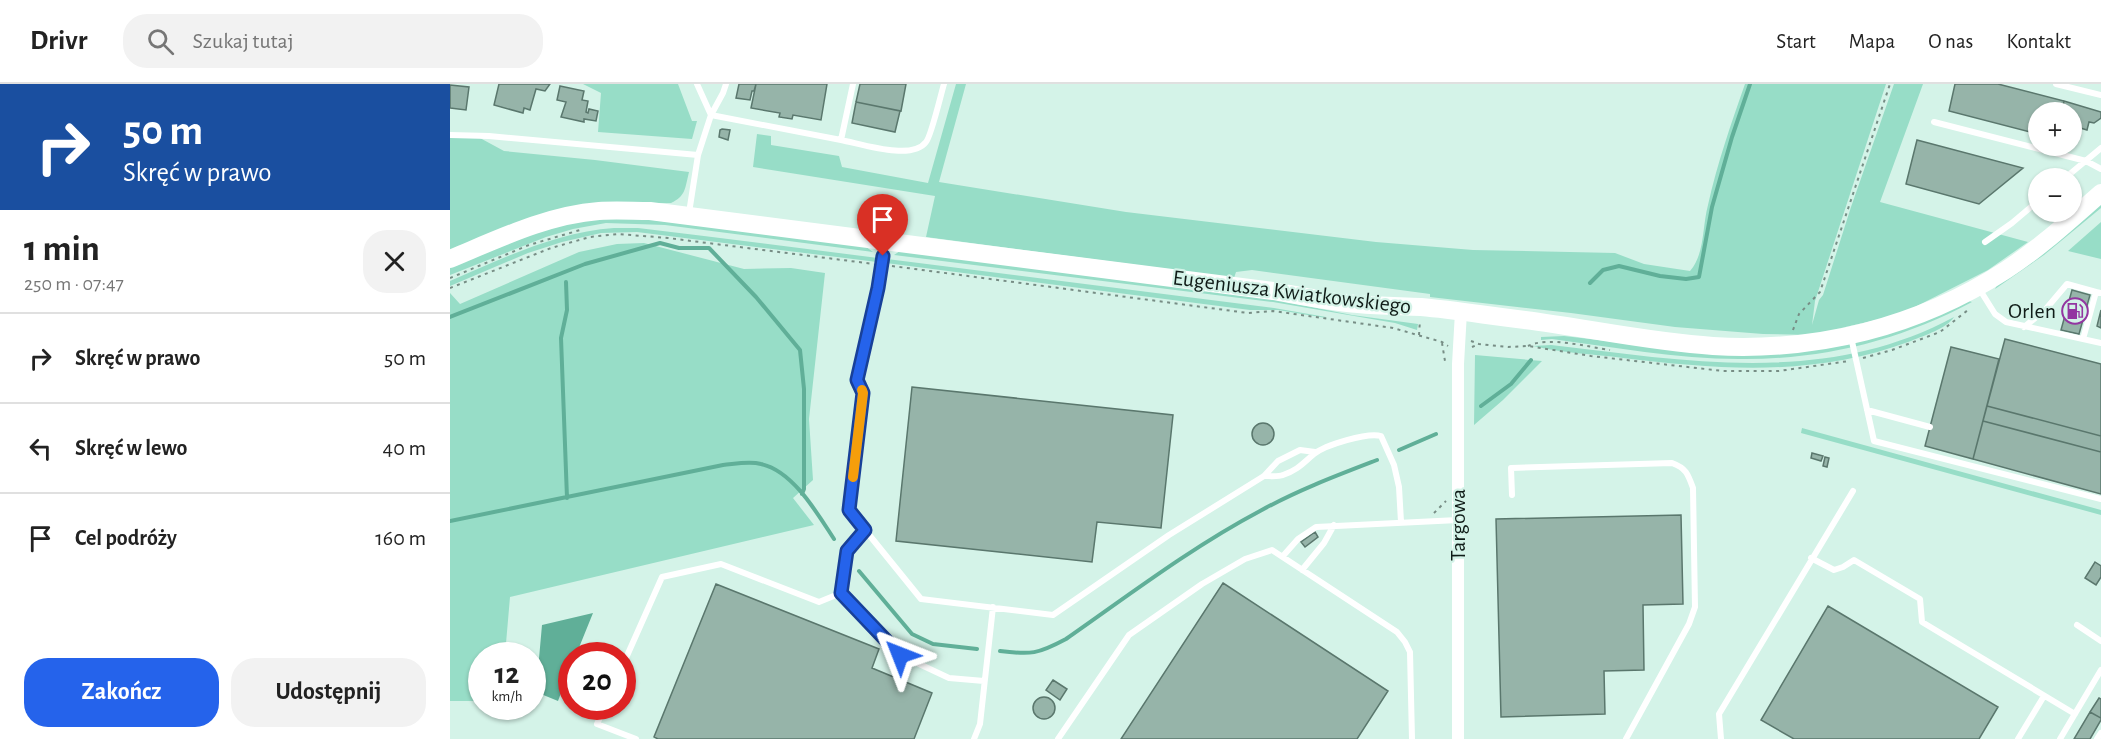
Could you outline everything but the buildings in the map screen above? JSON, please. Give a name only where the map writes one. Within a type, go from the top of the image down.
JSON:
[{"type":"main road","name":"Eugeniusza Kwiatkowskiego","points":[[450,259],[529,227],[583,213],[632,210],[1273,291],[1322,300],[1461,312],[1681,343],[1741,347],[1793,345],[1851,336],[1915,316],[1978,287],[2038,246],[2101,194]]},
{"type":"street","name":"Targowa","points":[[1458,739],[1458,364],[1461,312]]},
{"type":"lane","points":[[697,84],[711,115]]},
{"type":"lane","points":[[688,217],[698,155],[711,115],[726,84]]},
{"type":"lane","points":[[841,140],[853,84]]},
{"type":"lane","points":[[711,115],[888,150],[913,152],[927,142],[944,84]]},
{"type":"lane","points":[[2056,84],[2101,95]]},
{"type":"lane","points":[[1934,122],[2086,161],[2101,169]]},
{"type":"lane","points":[[450,135],[500,136],[698,155]]},
{"type":"lane","points":[[2077,168],[2101,148]]},
{"type":"lane","points":[[1985,242],[2028,209]]},
{"type":"lane","points":[[883,256],[857,380],[863,393],[849,510],[921,599],[1053,615],[1169,535],[1264,476],[1278,461],[1300,450],[1316,452]]},
{"type":"lane","points":[[2024,327],[2045,309],[2067,284],[2098,292],[2083,339]]},
{"type":"lane","points":[[1978,287],[1995,314],[2006,322],[2101,343]]},
{"type":"lane","points":[[1851,336],[1874,441],[2101,499]]},
{"type":"lane","points":[[1867,410],[1930,427]]},
{"type":"lane","points":[[1264,476],[1281,476],[1303,465],[1316,452],[1365,434],[1382,436],[1394,465],[1399,487],[1401,522]]},
{"type":"lane","points":[[1512,495],[1511,468],[1671,463],[1682,466],[1689,476],[1693,488],[1695,607],[1689,624],[1626,739]]},
{"type":"lane","points":[[1721,739],[1719,714],[1852,491]]},
{"type":"lane","points":[[1283,556],[1298,539],[1316,527],[1458,520]]},
{"type":"lane","points":[[1302,570],[1324,543],[1334,525]]},
{"type":"lane","points":[[841,593],[847,551],[865,530]]},
{"type":"lane","points":[[1058,739],[1129,635],[1202,584],[1245,559],[1272,550],[1397,632],[1406,642],[1411,662],[1412,739]]},
{"type":"lane","points":[[1811,558],[1834,570],[1854,560],[1892,582],[1920,599],[1922,622],[2074,714]]},
{"type":"lane","points":[[633,642],[662,577],[722,564],[819,602],[841,593]]},
{"type":"lane","points":[[841,593],[900,655],[949,678],[984,681]]},
{"type":"lane","points":[[974,739],[980,724],[993,608]]},
{"type":"lane","points":[[2077,625],[2100,636]]},
{"type":"lane","points":[[2060,739],[2101,670]]},
{"type":"lane","points":[[2018,739],[2044,696]]},
{"type":"lane","points":[[599,720],[597,724],[636,739]]},
{"type":"lane","points":[[2097,739],[2101,733]]},
{"type":"path","points":[[1793,345],[1792,335],[1799,315],[1820,292],[1890,84]]},
{"type":"path","points":[[1337,320],[1393,328],[1442,342],[1446,364]]},
{"type":"path","points":[[1479,344],[1508,347],[1528,346]]},
{"type":"shaded area","points":[[583,84],[678,84],[692,121],[697,121],[692,139],[598,132],[601,93]]},
{"type":"shaded area","points":[[956,84],[966,84],[939,182],[1126,212],[1376,242],[1473,250],[1615,253],[1644,264],[1690,271],[1701,248],[1706,213],[1716,174],[1745,84],[1886,84],[1815,301],[1812,325],[1894,84],[1923,84],[1880,202],[2028,242],[1988,270],[1909,310],[1881,319],[1810,335],[1763,334],[1675,327],[1430,297],[1430,294],[1252,270],[1236,272],[1234,278],[926,237],[935,196],[753,167],[757,134],[771,136],[771,145],[839,156],[842,167],[928,183]]},
{"type":"shaded area","points":[[450,138],[480,138],[504,151],[689,172],[682,194],[671,203],[598,203],[450,250]]},
{"type":"shaded area","points":[[2101,203],[2101,208],[2044,255],[1995,289],[1998,283],[2077,222],[2082,222],[2082,218]]},
{"type":"shaded area","points":[[637,218],[865,246],[873,252],[665,225],[606,223],[546,237],[450,275],[450,267],[535,232],[584,220]]},
{"type":"shaded area","points":[[2101,222],[2101,259],[2068,251]]},
{"type":"shaded area","points":[[638,228],[878,258],[877,262],[637,232],[601,233],[528,253],[450,286],[450,281],[530,247],[593,230]]},
{"type":"shaded area","points":[[644,243],[744,269],[791,268],[825,273],[809,419],[813,480],[793,498],[814,525],[510,597],[506,642],[468,642],[468,701],[450,701],[450,293],[460,304],[579,252],[617,244]]},
{"type":"shaded area","points":[[900,251],[1261,297],[1352,315],[1418,324],[1417,330],[1395,323],[1273,302],[894,255]]},
{"type":"shaded area","points":[[887,259],[1274,308],[1326,318],[1278,310],[1250,310],[886,263]]},
{"type":"shaded area","points":[[1972,302],[1916,328],[1859,346],[1800,356],[1739,359],[1692,357],[1552,339],[1541,340],[1541,337],[1564,336],[1719,354]]},
{"type":"shaded area","points":[[1954,317],[1929,334],[1875,353],[1839,361],[1768,368],[1660,362],[1566,352],[1533,346],[1551,345],[1705,361],[1756,363],[1806,360],[1856,353],[1906,339]]},
{"type":"shaded area","points":[[1475,355],[1542,361],[1474,425]]},
{"type":"shaded area","points":[[1802,428],[2101,510],[2101,515],[1801,433]]},
{"type":"shaded area","points":[[593,613],[581,642],[558,642],[558,701],[546,696],[546,642],[540,642],[542,625]]},
{"type":"waterway","points":[[1590,283],[1603,270],[1619,266],[1660,276],[1686,279],[1699,277],[1712,207],[1750,84]]},
{"type":"waterway","points":[[450,317],[585,264],[660,243],[679,248],[709,248],[756,297],[800,350],[804,389],[804,489],[802,494]]},
{"type":"waterway","points":[[566,282],[567,310],[561,338],[567,498]]},
{"type":"waterway","points":[[1481,406],[1511,384],[1531,360]]},
{"type":"waterway","points":[[1399,450],[1436,434]]},
{"type":"waterway","points":[[1000,651],[1034,652],[1066,639],[1185,556],[1235,525],[1274,503],[1377,460]]},
{"type":"waterway","points":[[450,521],[723,465],[752,463],[773,468],[794,484],[834,539]]},
{"type":"waterway","points":[[859,571],[912,634],[933,644],[977,649]]},
{"type":"slow traffic","points":[[853,477],[862,390]]},
{"type":"place","name":"Orlen","points":[[2075,311]]},
{"type":"route","points":[[883,256],[857,380],[863,393],[849,510],[865,530],[847,551],[841,593],[900,655]]}]
